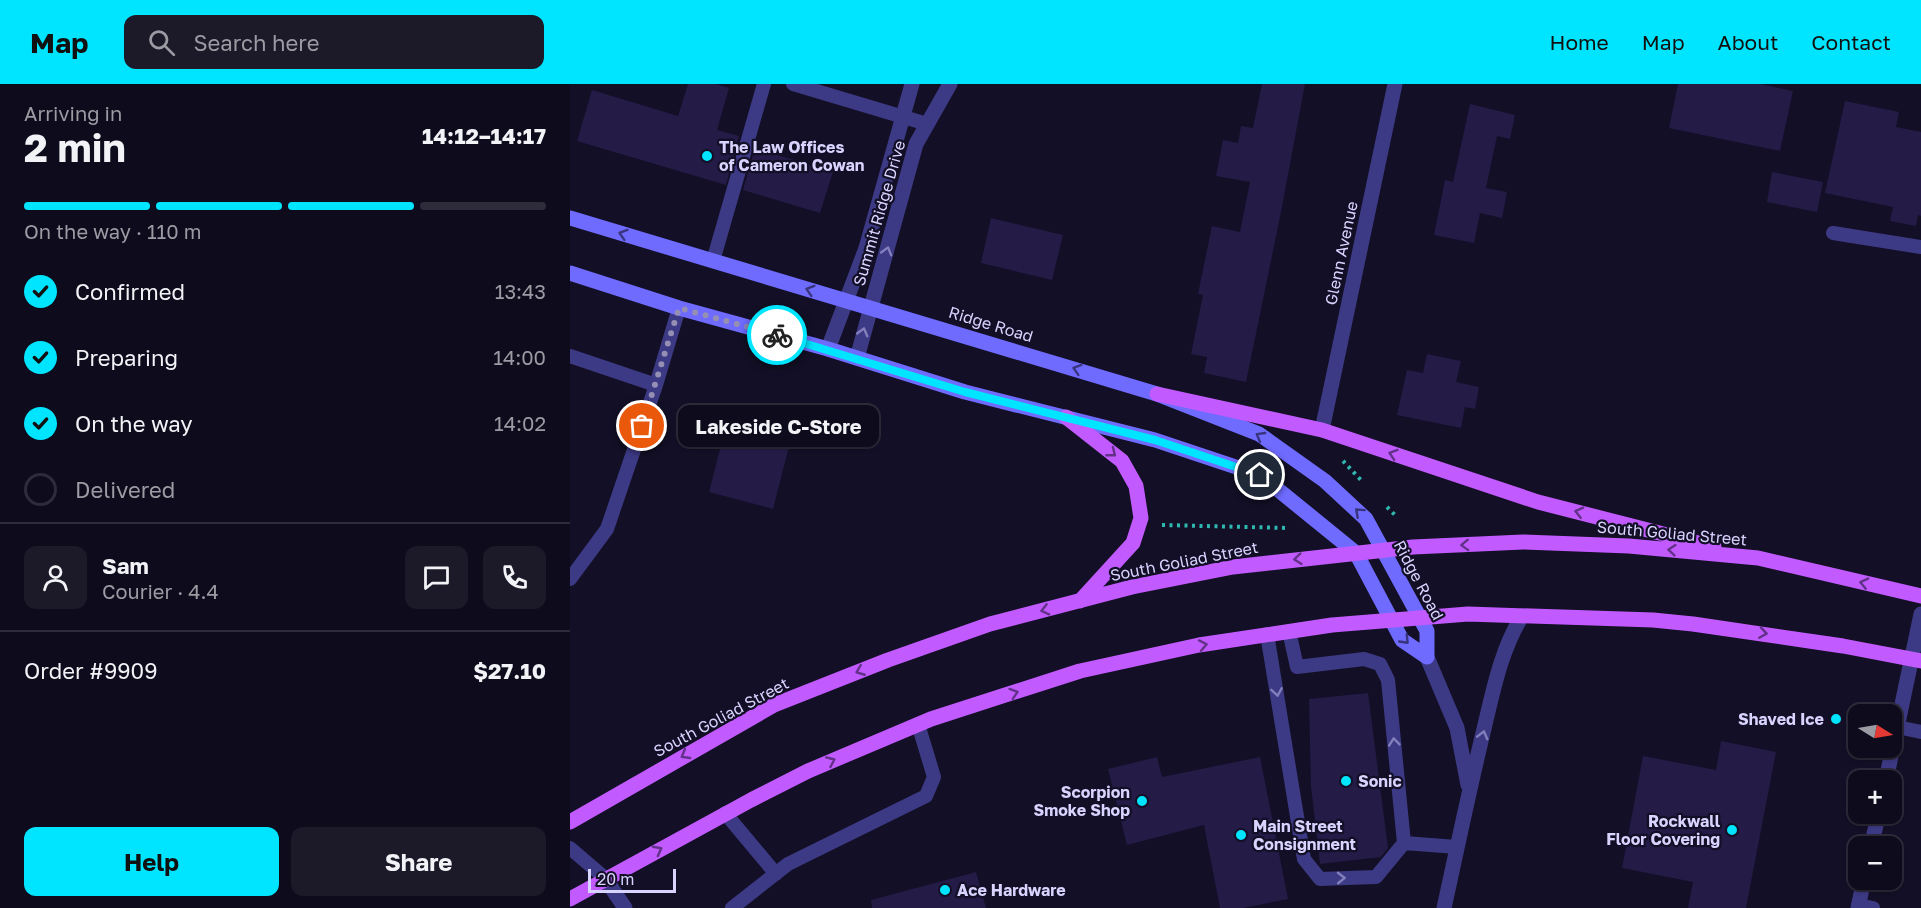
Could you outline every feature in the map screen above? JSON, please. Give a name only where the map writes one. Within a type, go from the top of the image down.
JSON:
[{"type":"main road","name":"Ridge Road","points":[[570,218],[1157,394],[1259,434],[1325,482],[1366,519],[1427,632],[1427,657]]},
{"type":"main road","points":[[570,273],[679,308],[828,349],[965,392],[1155,440],[1260,475],[1356,553],[1402,640],[1427,657]]},
{"type":"main road","points":[[1157,394],[1322,430],[1538,502],[1758,558]]},
{"type":"main road","points":[[1066,417],[1122,461],[1136,486],[1141,518],[1133,543],[1080,601]]},
{"type":"main road","name":"South Goliad Street","points":[[570,822],[774,705],[888,660],[990,624],[1132,587],[1233,567],[1413,547],[1523,543],[1629,546],[1758,558],[1921,596]]},
{"type":"main road","points":[[570,899],[725,813],[808,771],[918,724],[1080,671],[1199,645],[1332,625],[1468,614],[1653,620],[1693,624],[1843,646],[1917,660]]},
{"type":"street","name":"Summit Ridge Drive","points":[[828,349],[866,248],[912,84]]},
{"type":"street","name":"Summit Ridge Drive","points":[[856,358],[916,144],[950,84]]},
{"type":"street","name":"Glenn Avenue","points":[[1322,430],[1395,84]]},
{"type":"street","points":[[1902,713],[1917,660],[1921,614]]},
{"type":"street","points":[[1444,908],[1499,666],[1507,644],[1522,616]]},
{"type":"street","points":[[1427,657],[1456,728],[1469,792]]},
{"type":"street","points":[[605,878],[625,908]]},
{"type":"street","points":[[1863,907],[1864,890]]},
{"type":"lane","points":[[713,261],[764,84]]},
{"type":"lane","points":[[793,84],[927,124]]},
{"type":"lane","points":[[1833,233],[1921,248]]},
{"type":"lane","points":[[570,579],[607,529],[656,385],[679,308]]},
{"type":"lane","points":[[570,356],[656,385]]},
{"type":"lane","points":[[1267,634],[1304,859],[1320,879],[1376,877],[1404,843],[1388,680],[1380,664],[1364,659],[1298,667],[1289,632]]},
{"type":"lane","points":[[732,908],[788,864],[926,796],[934,777],[918,724]]},
{"type":"lane","points":[[1902,728],[1921,732]]},
{"type":"lane","points":[[725,813],[776,874]]},
{"type":"lane","points":[[1404,843],[1457,847]]},
{"type":"lane","points":[[570,848],[605,878]]},
{"type":"path","points":[[1158,525],[1290,528]]},
{"type":"building","points":[[688,84],[716,84],[729,88],[717,130],[739,136],[726,185],[577,141],[592,90],[678,116]]},
{"type":"building","points":[[1262,84],[1305,84],[1246,382],[1204,373],[1207,357],[1191,354],[1203,295],[1198,294],[1212,226],[1240,232],[1250,182],[1216,176],[1223,140],[1238,143],[1241,126],[1253,128]]},
{"type":"building","points":[[1678,84],[1760,84],[1793,91],[1780,151],[1669,128]]},
{"type":"building","points":[[1845,101],[1899,112],[1896,127],[1921,132],[1921,216],[1918,215],[1916,226],[1890,221],[1893,207],[1825,193]]},
{"type":"building","points":[[1470,104],[1515,115],[1510,139],[1497,136],[1486,188],[1507,192],[1502,218],[1480,213],[1474,243],[1434,235],[1445,180],[1453,182]]},
{"type":"building","points":[[755,148],[833,172],[820,213],[743,190]]},
{"type":"building","points":[[1772,172],[1823,182],[1817,212],[1767,202]]},
{"type":"building","points":[[991,218],[1063,235],[1052,280],[981,263]]},
{"type":"building","points":[[1427,354],[1461,361],[1456,382],[1479,387],[1475,409],[1465,407],[1461,428],[1397,415],[1407,370],[1423,373]]},
{"type":"building","points":[[727,422],[791,439],[773,509],[709,492]]},
{"type":"building","name":"Sonic","points":[[1368,693],[1388,848],[1381,857],[1320,864],[1311,786],[1309,699]]},
{"type":"building","points":[[1721,741],[1776,752],[1746,908],[1688,908],[1693,882],[1622,868],[1643,756],[1716,770]]},
{"type":"building","name":"Main Street Consignment","points":[[1157,757],[1162,777],[1260,757],[1288,899],[1243,908],[1220,908],[1204,825],[1127,845],[1108,769]]},
{"type":"building","name":"Ace Hardware","points":[[976,872],[986,908],[872,908],[871,900]]},
{"type":"way so far","points":[[642,426],[679,308],[777,335]]},
{"type":"place","name":"The Law Offices of Cameron Cowan","points":[[707,156]]},
{"type":"place","name":"Lakeside C-Store","points":[[642,426]]},
{"type":"place","name":"Shaved Ice","points":[[1836,719]]},
{"type":"place","name":"Sonic","points":[[1346,781]]},
{"type":"place","name":"Scorpion Smoke Shop","points":[[1142,801]]},
{"type":"place","name":"Rockwall Floor Covering","points":[[1732,830]]},
{"type":"place","name":"Main Street Consignment","points":[[1241,835]]},
{"type":"place","name":"Ace Hardware","points":[[945,890]]},
{"type":"route","points":[[777,335],[965,392],[1155,440],[1260,475]]}]
